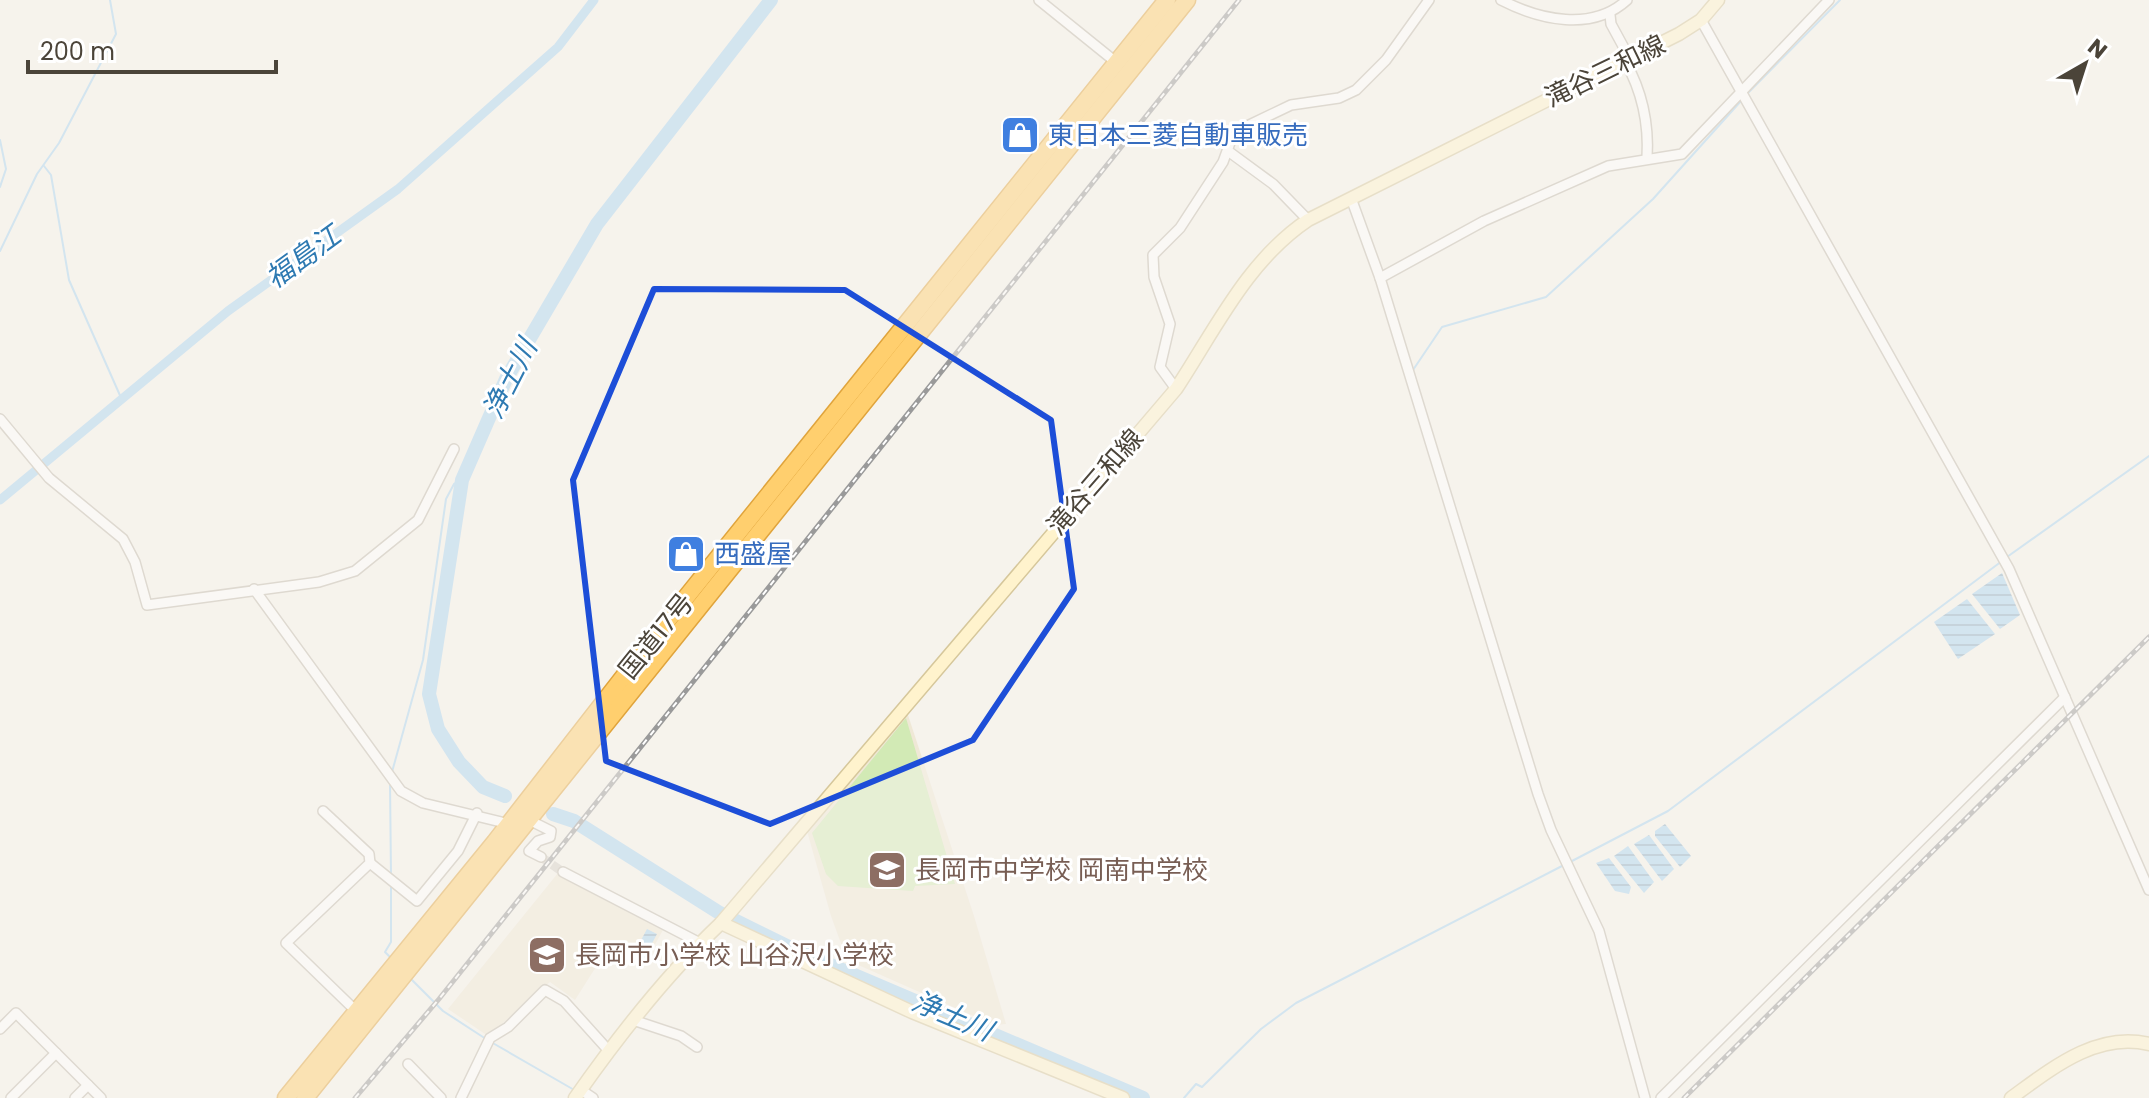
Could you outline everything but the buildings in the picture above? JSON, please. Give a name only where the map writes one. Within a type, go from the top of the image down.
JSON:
[{"type":"highway","points":[[1124,68],[1167,0]]},
{"type":"highway","points":[[1124,68],[1187,0]]},
{"type":"highway","name":"国道17号","points":[[305,1098],[1124,68]]},
{"type":"highway","name":"国道17号","points":[[286,1098],[509,824],[667,621],[1124,68]]},
{"type":"main road","name":"滝谷三和線","points":[[578,1094],[609,1051],[700,943],[721,923],[1176,389],[1253,272],[1282,240],[1308,220],[1701,20],[1718,0]]},
{"type":"main road","points":[[721,923],[912,1012],[1123,1098]]},
{"type":"main road","points":[[2011,1098],[2095,1046],[2125,1039],[2149,1044]]},
{"type":"street","points":[[1039,0],[1124,68]]},
{"type":"street","points":[[1176,389],[1160,367],[1170,324],[1154,277],[1153,255],[1180,228],[1236,133],[1297,103],[1339,98],[1356,90],[1386,60],[1429,0]]},
{"type":"street","points":[[1501,0],[1531,14],[1562,19],[1610,15],[1627,0]]},
{"type":"street","points":[[1380,278],[1484,221],[1608,166],[1682,154],[1743,96],[1829,0]]},
{"type":"street","points":[[1610,15],[1637,86],[1646,121],[1647,158]]},
{"type":"street","points":[[1701,20],[2009,569],[2149,890]]},
{"type":"street","points":[[1228,151],[1273,184],[1308,220]]},
{"type":"street","points":[[1351,198],[1380,278],[1538,794],[1551,830],[1599,931],[1645,1098]]},
{"type":"street","points":[[0,419],[44,473],[123,539],[129,547],[147,605],[337,578],[367,564],[418,520],[454,449]]},
{"type":"street","points":[[254,589],[395,784],[423,803],[477,813],[509,824]]},
{"type":"street","points":[[1661,1098],[2065,697]]},
{"type":"street","points":[[323,811],[369,854],[370,863],[433,917]]},
{"type":"street","points":[[417,901],[458,851],[477,813]]},
{"type":"street","points":[[529,820],[551,831],[550,837],[538,841],[529,851],[541,857]]},
{"type":"street","points":[[357,1012],[286,943],[370,863]]},
{"type":"street","points":[[563,872],[700,943]]},
{"type":"street","points":[[461,1098],[490,1038],[508,1027],[545,990],[564,1001],[609,1051]]},
{"type":"street","points":[[0,1029],[16,1013],[101,1098]]},
{"type":"street","points":[[636,1021],[681,1036],[697,1047]]},
{"type":"street","points":[[11,1098],[56,1053]]},
{"type":"street","points":[[408,1064],[441,1098]]},
{"type":"street","points":[[75,1098],[88,1085]]},
{"type":"street","points":[[578,1094],[593,1098]]},
{"type":"highlighted area","points":[[654,289],[845,290],[1051,420],[1074,589],[973,740],[770,824],[606,761],[573,480]]},
{"type":"shaded area","name":"長岡市中学校 岡南中学校","points":[[907,712],[1006,1024],[994,1025],[847,960],[831,916],[807,831]]},
{"type":"shaded area","name":"長岡市小学校 山谷沢小学校","points":[[558,873],[663,930],[642,968],[625,958],[630,950],[613,940],[575,1000],[550,982],[488,1036],[448,1009]]},
{"type":"green space","points":[[906,718],[955,884],[915,886],[913,891],[838,886],[826,874],[812,833]]},
{"type":"water","points":[[2002,573],[2020,615],[2000,629],[1972,594]]},
{"type":"water","points":[[1967,599],[1995,634],[1958,659],[1934,622]]},
{"type":"water","points":[[1665,824],[1691,856],[1680,867],[1655,836],[1655,831]]},
{"type":"water","points":[[1649,835],[1674,869],[1662,881],[1634,844]]},
{"type":"water","points":[[1628,846],[1654,882],[1644,893],[1614,856]]},
{"type":"water","points":[[1609,858],[1631,887],[1629,894],[1615,891],[1596,863]]},
{"type":"water","points":[[647,929],[657,934],[642,962],[632,957]]},
{"type":"waterway","points":[[0,251],[37,174],[59,143],[116,34],[110,0]]},
{"type":"waterway","name":"福島江","points":[[0,500],[228,311],[398,189],[558,47],[594,0]]},
{"type":"waterway","name":"浄土川","points":[[505,796],[483,787],[459,762],[438,729],[429,694],[462,480],[506,379],[597,224],[771,0]]},
{"type":"waterway","points":[[1748,93],[1840,0]]},
{"type":"waterway","points":[[1413,370],[1442,327],[1546,297],[1653,199],[1741,101]]},
{"type":"waterway","points":[[0,140],[6,169],[0,187]]},
{"type":"waterway","points":[[44,166],[51,175],[69,280],[122,400]]},
{"type":"waterway","points":[[2007,557],[2149,456]]},
{"type":"waterway","points":[[392,772],[423,660],[446,499],[454,484],[462,480]]},
{"type":"waterway","points":[[1572,861],[1668,811],[2002,561]]},
{"type":"waterway","points":[[390,782],[391,876]]},
{"type":"waterway","name":"浄土川","points":[[553,814],[574,821],[718,912],[793,949],[1143,1098]]},
{"type":"waterway","points":[[1184,1098],[1196,1084],[1202,1087],[1261,1029],[1296,1003],[1562,866]]},
{"type":"waterway","points":[[391,886],[391,942],[385,952],[392,959]]},
{"type":"waterway","points":[[410,978],[443,1011],[486,1039]]},
{"type":"waterway","points":[[491,1042],[576,1091]]},
{"type":"tunnel","points":[[541,857],[563,872]]},
{"type":"railway","points":[[355,1098],[439,999],[1239,0]]},
{"type":"railway","points":[[1684,1098],[2149,637]]},
{"type":"place","name":"東日本三菱自動車販売","points":[[1020,135]]},
{"type":"place","name":"西盛屋","points":[[686,554]]},
{"type":"place","name":"長岡市中学校 岡南中学校","points":[[887,870]]},
{"type":"place","name":"長岡市小学校 山谷沢小学校","points":[[547,955]]}]
